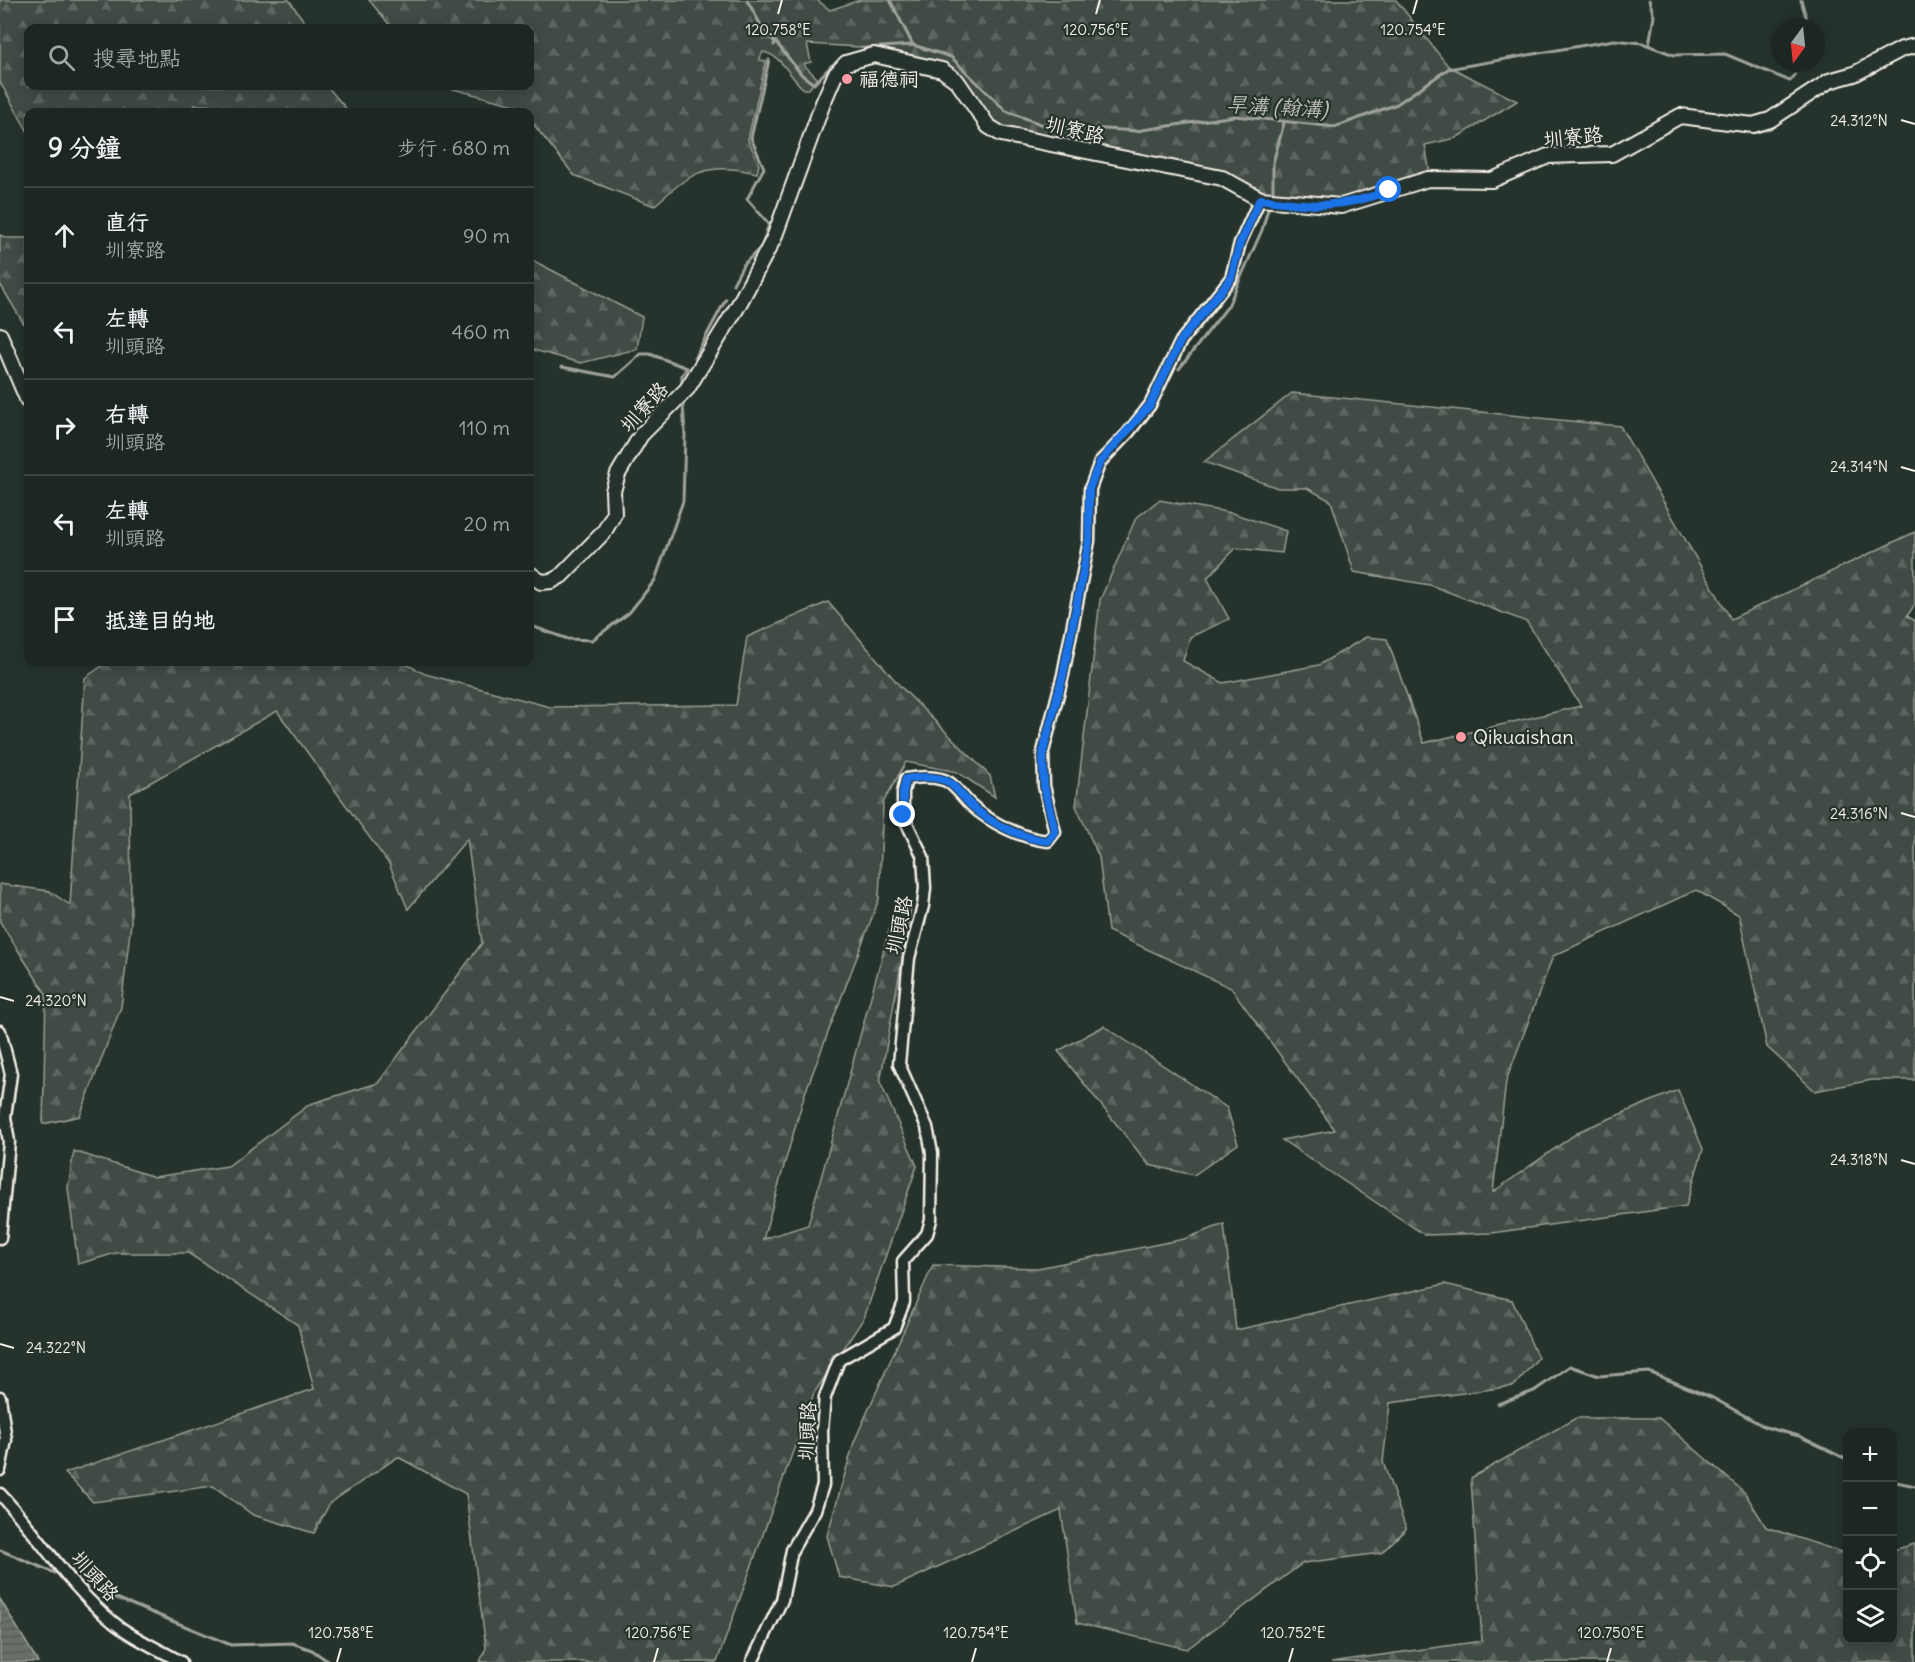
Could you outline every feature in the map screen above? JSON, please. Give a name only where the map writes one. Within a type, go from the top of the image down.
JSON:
[{"type":"street","name":"圳寮路","points":[[534,577],[541,582],[561,576],[604,532],[614,514],[614,491],[618,474],[641,435],[687,389],[738,306],[774,238],[823,103],[835,75],[846,63],[874,55],[942,70],[957,81],[988,126],[1001,135],[1222,178],[1260,199],[1341,206],[1428,179],[1492,180],[1548,156],[1612,154],[1680,116],[1753,125],[1770,120],[1830,81],[1854,74],[1902,49],[1915,46]]},
{"type":"street","name":"圳頭路","points":[[752,1662],[782,1600],[792,1550],[815,1510],[823,1485],[822,1430],[825,1396],[839,1360],[894,1328],[904,1302],[903,1261],[927,1234],[931,1220],[932,1153],[927,1127],[899,1064],[909,958],[923,906],[925,888],[923,857],[903,815],[903,792],[906,779],[927,777],[946,780],[973,808],[991,820],[1030,838],[1048,841],[1055,832],[1044,786],[1043,752],[1070,644],[1089,541],[1089,489],[1100,462],[1150,405],[1181,340],[1231,278],[1240,243],[1260,199]]},
{"type":"street","points":[[0,335],[24,391]]},
{"type":"street","points":[[0,1031],[11,1074],[5,1117],[9,1142],[0,1238]]},
{"type":"street","points":[[0,1397],[6,1440],[0,1470]]},
{"type":"street","name":"圳頭路","points":[[0,1494],[27,1523],[76,1587],[114,1624],[181,1662]]},
{"type":"green space","points":[[0,0],[289,0],[306,24],[24,24],[24,90],[330,90],[346,108],[229,108],[194,105],[193,108],[24,108],[24,125],[0,82]]},
{"type":"green space","points":[[369,0],[817,0],[830,10],[860,0],[1396,0],[1448,66],[1517,101],[1456,138],[1425,145],[1430,174],[1340,202],[1275,197],[1003,130],[990,122],[946,68],[861,47],[807,44],[811,62],[803,64],[817,78],[809,89],[804,89],[781,62],[770,54],[763,52],[759,60],[766,61],[748,139],[759,165],[757,173],[724,168],[711,169],[678,185],[654,206],[574,175],[534,125],[534,108],[520,108],[457,90],[534,90],[534,24],[389,24]]},
{"type":"green space","points":[[0,235],[6,238],[24,238],[24,324],[0,284]]},
{"type":"green space","points":[[534,261],[642,317],[637,349],[581,363],[534,350]]},
{"type":"green space","points":[[1292,393],[1620,426],[1731,619],[1915,532],[1915,604],[1907,616],[1915,621],[1915,1080],[1872,1080],[1815,1091],[1767,1047],[1739,915],[1696,890],[1553,956],[1506,1081],[1493,1192],[1580,1131],[1678,1090],[1703,1149],[1686,1206],[1492,1233],[1425,1235],[1282,1140],[1335,1130],[1231,988],[1108,931],[1099,857],[1076,806],[1100,600],[1136,518],[1159,500],[1232,513],[1286,531],[1282,553],[1236,548],[1207,578],[1229,619],[1190,637],[1183,661],[1223,683],[1319,665],[1366,637],[1387,639],[1424,743],[1581,706],[1527,622],[1430,585],[1354,572],[1331,501],[1307,488],[1278,488],[1204,462]]},
{"type":"green space","points":[[828,602],[900,686],[990,776],[995,797],[957,772],[906,762],[883,803],[879,899],[805,1093],[763,1239],[808,1225],[892,920],[911,908],[880,1082],[917,1166],[864,1318],[814,1393],[717,1662],[480,1662],[486,1648],[466,1494],[398,1457],[330,1503],[314,1533],[253,1515],[213,1486],[93,1502],[65,1473],[314,1389],[298,1325],[188,1253],[116,1253],[78,1264],[68,1188],[74,1151],[154,1177],[228,1166],[310,1104],[378,1083],[482,943],[467,839],[408,909],[389,864],[277,711],[130,794],[131,923],[121,1007],[80,1116],[43,1124],[46,994],[0,922],[0,884],[49,891],[70,905],[85,678],[102,666],[410,666],[425,674],[550,707],[736,705],[747,637]]},
{"type":"green space","points":[[1104,1026],[1227,1108],[1238,1144],[1194,1175],[1149,1165],[1058,1051]]},
{"type":"green space","points":[[1224,1224],[1236,1330],[1445,1284],[1512,1300],[1538,1358],[1514,1386],[1390,1403],[1383,1462],[1406,1529],[1381,1553],[1303,1563],[1187,1649],[1077,1623],[1061,1510],[894,1587],[839,1577],[827,1536],[854,1442],[933,1265],[1038,1268],[1184,1239]]},
{"type":"green space","points":[[1576,1418],[1659,1418],[1745,1493],[1766,1527],[1843,1553],[1843,1644],[1897,1644],[1897,1549],[1915,1544],[1915,1662],[1331,1662],[1482,1641],[1471,1478]]},
{"type":"shaded area","points":[[0,1599],[38,1662],[0,1662]]},
{"type":"waterway","points":[[747,0],[764,31],[774,41]]},
{"type":"waterway","points":[[890,0],[913,45]]},
{"type":"waterway","points":[[1649,0],[1654,16],[1649,45]]},
{"type":"waterway","name":"旱溝 (翰溝)","points":[[1801,0],[1806,18]]},
{"type":"waterway","name":"旱溝 (翰溝)","points":[[865,48],[913,45],[951,57],[1006,111],[1043,125],[1136,131],[1235,116],[1335,127],[1397,104],[1448,69],[1614,40],[1642,43],[1674,55],[1725,54],[1790,81],[1795,75]]},
{"type":"waterway","name":"旱溝 (翰溝)","points":[[774,45],[775,41],[802,75],[814,84],[832,65],[840,61]]},
{"type":"waterway","name":"旱溝 (翰溝)","points":[[733,284],[743,265],[762,246],[769,224],[747,199],[764,168],[751,138],[769,60]]},
{"type":"waterway","points":[[1273,191],[1273,163],[1284,123]]},
{"type":"waterway","points":[[1179,369],[1228,306],[1262,230],[1268,209]]},
{"type":"waterway","name":"旱溝 (翰溝)","points":[[695,357],[726,299]]},
{"type":"waterway","points":[[562,367],[615,377],[641,354],[650,354],[687,368]]},
{"type":"waterway","name":"旱溝 (翰溝)","points":[[682,382],[682,375],[687,368]]},
{"type":"waterway","name":"旱溝 (翰溝)","points":[[534,627],[568,639],[592,640],[629,613],[655,580],[683,501],[685,435],[683,404]]},
{"type":"waterway","points":[[1498,1404],[1534,1391],[1570,1366],[1599,1376],[1649,1372],[1713,1398],[1765,1427],[1799,1436],[1843,1458]]},
{"type":"waterway","points":[[1897,1482],[1915,1486]]},
{"type":"waterway","points":[[0,1550],[55,1573]]},
{"type":"waterway","points":[[109,1595],[231,1645],[292,1643],[312,1650],[329,1662]]},
{"type":"place","name":"福德祠","points":[[847,79]]},
{"type":"place","name":"Qikuaishan","points":[[1461,737]]},
{"type":"route","points":[[903,815],[903,792],[906,779],[927,777],[946,780],[973,808],[991,820],[1030,838],[1048,841],[1055,832],[1044,786],[1043,752],[1074,624],[1089,541],[1089,489],[1100,462],[1128,433],[1150,405],[1181,340],[1231,278],[1240,243],[1260,199],[1341,206],[1366,200],[1389,190]]}]
